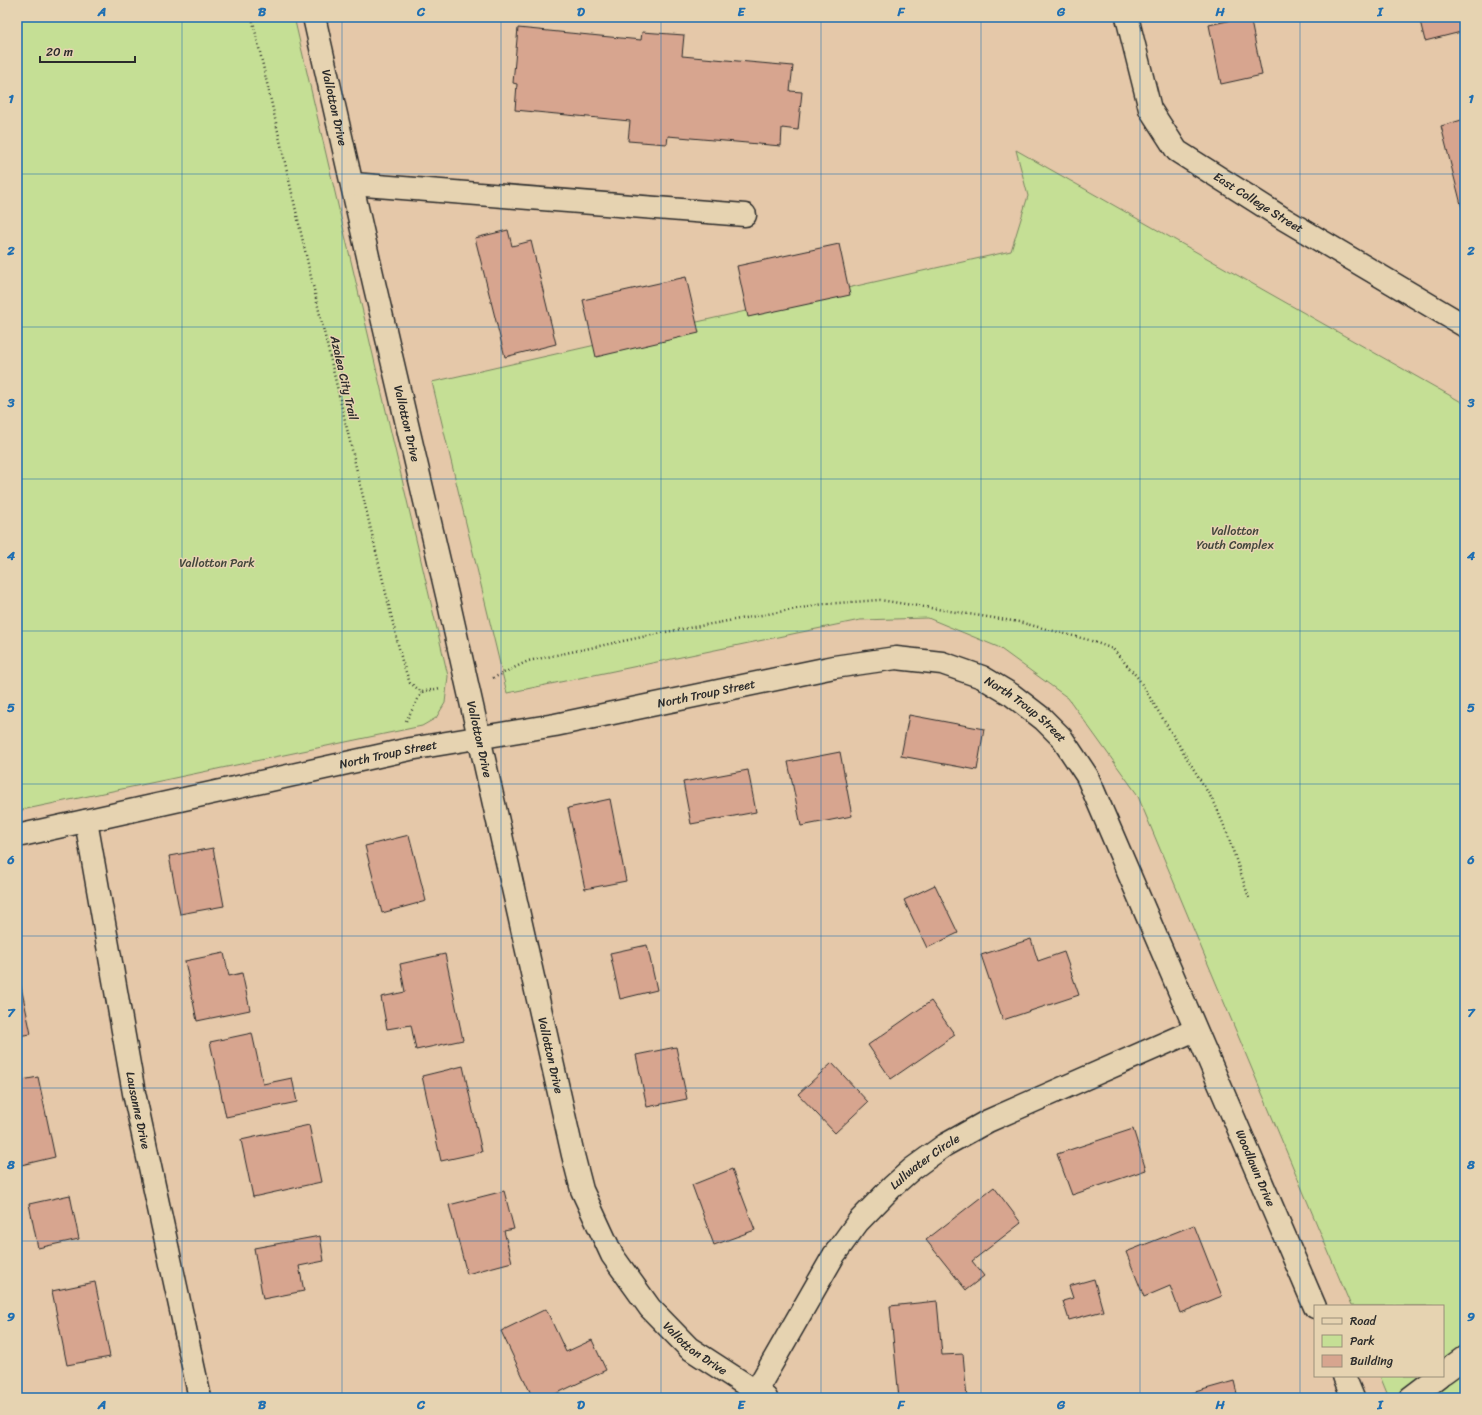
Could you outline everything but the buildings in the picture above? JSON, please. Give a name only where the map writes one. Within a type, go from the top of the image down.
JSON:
[{"type":"street","name":"Vallotton Drive","points":[[314,17],[467,683],[572,1156],[582,1190],[612,1255],[650,1308],[689,1348],[758,1396]]},
{"type":"street","name":"East College Street","points":[[1127,17],[1150,109],[1177,151],[1284,219],[1465,326]]},
{"type":"street","points":[[352,184],[745,215]]},
{"type":"street","name":"North Troup Street","points":[[17,836],[410,749],[555,725],[834,667],[896,658],[942,663],[982,677],[1012,695],[1043,719],[1061,737],[1087,776],[1195,1030]]},
{"type":"street","name":"Lausanne Drive","points":[[86,821],[134,1093],[200,1398]]},
{"type":"street","name":"Woodlawn Drive","points":[[1195,1030],[1314,1305]]},
{"type":"street","name":"Lullwater Circle","points":[[758,1396],[834,1255],[858,1222],[912,1169],[946,1145],[988,1121],[1195,1030]]},
{"type":"street","points":[[1444,1372],[1465,1357]]},
{"type":"street","points":[[1344,1377],[1353,1398]]},
{"type":"street","points":[[1410,1398],[1438,1377]]},
{"type":"path","name":"Azalea City Trail","points":[[252,17],[311,277],[402,661],[410,683],[422,692],[467,683]]},
{"type":"green space","name":"Vallotton Park","points":[[17,17],[294,17],[448,676],[445,703],[436,718],[422,726],[17,811]]},
{"type":"green space","name":"Vallotton Youth Complex","points":[[1016,150],[1465,404],[1465,1398],[1389,1398],[1380,1377],[1444,1377],[1444,1305],[1351,1305],[1137,794],[1068,698],[998,647],[928,618],[860,620],[507,693],[432,382],[1011,251],[1028,196]]}]
